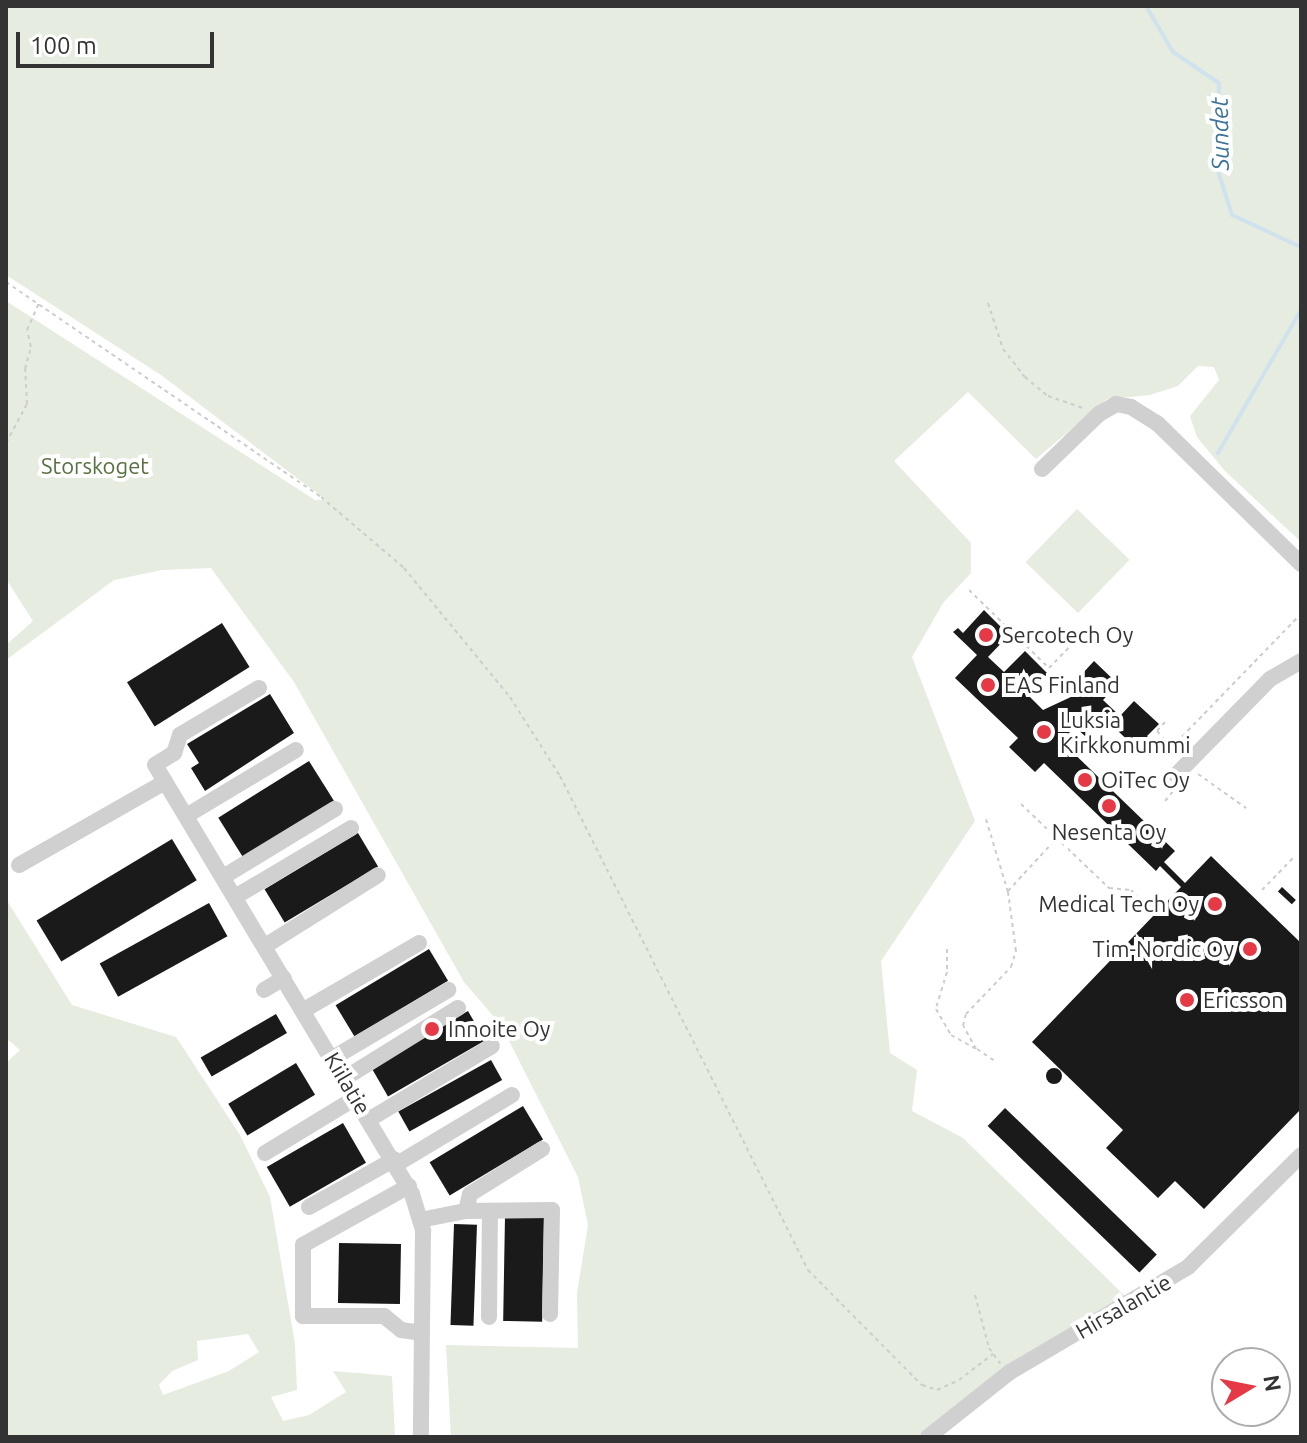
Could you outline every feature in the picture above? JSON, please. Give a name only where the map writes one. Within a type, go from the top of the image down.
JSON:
[{"type":"street","points":[[1042,469],[1099,414],[1116,404],[1157,423],[1301,564]]},
{"type":"street","points":[[1179,778],[1270,679],[1301,661]]},
{"type":"street","name":"Kiilatie","points":[[259,688],[180,735],[174,753],[155,765],[409,1186],[420,1220],[421,1437]]},
{"type":"street","points":[[186,816],[296,750]]},
{"type":"street","points":[[19,865],[165,782]]},
{"type":"street","points":[[223,877],[335,809]]},
{"type":"street","points":[[235,897],[351,828]]},
{"type":"street","points":[[265,946],[378,875]]},
{"type":"street","points":[[304,1010],[419,943]]},
{"type":"street","points":[[264,990],[284,978]]},
{"type":"street","points":[[333,1058],[448,990]]},
{"type":"street","points":[[345,1078],[458,1008]]},
{"type":"street","points":[[370,1119],[492,1046]]},
{"type":"street","points":[[309,1207],[396,1162],[512,1095]]},
{"type":"street","points":[[265,1153],[357,1097]]},
{"type":"street","points":[[466,1211],[470,1194],[542,1149]]},
{"type":"street","name":"Hirsalantie","points":[[928,1437],[1010,1372],[1188,1267],[1301,1155]]},
{"type":"street","points":[[409,1186],[303,1245],[303,1316],[384,1316],[401,1330],[422,1333]]},
{"type":"street","points":[[420,1220],[466,1211],[552,1210],[550,1314]]},
{"type":"street","points":[[489,1317],[490,1211]]},
{"type":"path","points":[[6,282],[321,497],[404,568],[510,697],[560,776],[808,1270],[922,1385],[937,1390],[959,1380],[993,1354]]},
{"type":"path","points":[[6,443],[27,404],[25,369],[31,347],[27,330],[39,303]]},
{"type":"path","points":[[988,303],[1003,349],[1025,377],[1048,396],[1099,414]]},
{"type":"path","points":[[969,590],[1049,668],[1080,636]]},
{"type":"path","points":[[1165,722],[1157,731],[1171,748]]},
{"type":"path","points":[[1165,801],[1179,778]]},
{"type":"path","points":[[1021,804],[1109,888],[1131,890],[1144,904]]},
{"type":"path","points":[[976,1049],[963,1026],[966,1014],[1011,967],[1016,951],[1008,892],[986,819]]},
{"type":"path","points":[[1008,892],[1056,839]]},
{"type":"path","points":[[1262,890],[1295,856]]},
{"type":"path","points":[[947,949],[947,972],[936,1009],[951,1035],[996,1062]]},
{"type":"path","points":[[975,1295],[993,1354],[1010,1372]]},
{"type":"green space","name":"Storskoget","points":[[6,6],[1301,6],[1301,542],[1225,471],[1197,437],[1190,416],[1219,380],[1214,367],[1198,366],[1178,386],[1150,395],[1107,399],[1036,459],[968,392],[894,461],[971,543],[971,573],[943,603],[912,657],[975,821],[881,961],[890,1053],[917,1070],[912,1111],[963,1138],[1128,1299],[1023,1355],[917,1437],[451,1437],[446,1345],[578,1348],[577,1293],[588,1225],[578,1177],[501,1025],[464,982],[294,682],[211,568],[162,570],[114,580],[6,660],[6,645],[33,621],[6,579],[6,301],[315,500],[326,500],[161,375],[6,275]]},
{"type":"green space","points":[[1077,509],[1130,560],[1078,613],[1026,562]]},
{"type":"green space","points":[[6,899],[72,1005],[176,1037],[240,1135],[270,1197],[295,1344],[297,1390],[271,1397],[283,1421],[309,1415],[346,1392],[333,1371],[392,1376],[395,1437],[6,1437],[6,1063],[20,1050],[6,1038]],"holes":[[[248,1334],[259,1352],[229,1371],[163,1395],[159,1385],[172,1371],[198,1360],[197,1341]]]},
{"type":"building","name":"Ericsson","points":[[984,610],[1009,635],[988,657],[1004,672],[1025,651],[1048,674],[1028,695],[1043,710],[1073,696],[1077,692],[1071,686],[1094,661],[1118,684],[1103,700],[1120,716],[1134,701],[1159,724],[1147,736],[1155,745],[1150,750],[1141,742],[1136,748],[1103,717],[1085,736],[1075,727],[1061,741],[1175,851],[1164,862],[1185,883],[1211,856],[1301,943],[1301,1109],[1204,1209],[1175,1181],[1158,1198],[1106,1148],[1123,1130],[1032,1042],[1181,887],[1160,866],[1156,871],[1044,763],[1035,772],[1009,747],[1018,738],[955,678],[977,655],[953,632],[958,628],[963,633]]},
{"type":"building","points":[[222,623],[250,667],[155,726],[127,682]]},
{"type":"building","points":[[270,694],[294,733],[205,791],[191,768],[199,763],[187,744]]},
{"type":"building","points":[[309,761],[334,801],[243,858],[218,818]]},
{"type":"building","points":[[358,833],[378,866],[285,923],[265,889]]},
{"type":"building","points":[[172,839],[197,880],[61,962],[37,920]]},
{"type":"building","points":[[1282,887],[1296,900],[1292,904],[1278,891]]},
{"type":"building","points":[[209,903],[227,936],[118,997],[100,964]]},
{"type":"building","points":[[429,949],[448,981],[355,1037],[336,1005]]},
{"type":"building","points":[[468,1011],[485,1040],[388,1096],[371,1067]]},
{"type":"building","points":[[276,1014],[287,1033],[212,1077],[201,1058]]},
{"type":"building","points":[[491,1060],[502,1080],[409,1132],[398,1111]]},
{"type":"building","points":[[296,1063],[315,1095],[247,1135],[228,1104]]},
{"type":"building","points":[[1054,1068],[1062,1076],[1054,1084],[1046,1076]]},
{"type":"building","points":[[523,1106],[543,1139],[450,1196],[430,1162]]},
{"type":"building","points":[[1005,1108],[1157,1255],[1139,1273],[988,1126]]},
{"type":"building","points":[[343,1123],[366,1163],[290,1207],[267,1167]]},
{"type":"building","points":[[505,1216],[544,1217],[542,1322],[503,1321]]},
{"type":"building","points":[[454,1224],[477,1225],[473,1326],[450,1325]]},
{"type":"building","points":[[339,1243],[401,1244],[400,1304],[338,1303]]},
{"type":"waterway","name":"Sundet","points":[[1146,6],[1173,52],[1219,83],[1218,171],[1232,215],[1301,247]]},
{"type":"waterway","points":[[1218,453],[1301,310]]},
{"type":"place","name":"Sercotech Oy","points":[[986,635]]},
{"type":"place","name":"EAS Finland","points":[[988,685]]},
{"type":"place","name":"Luksia Kirkkonummi","points":[[1044,732]]},
{"type":"place","name":"OiTec Oy","points":[[1085,780]]},
{"type":"place","name":"Nesenta Oy","points":[[1109,806]]},
{"type":"place","name":"Medical Tech Oy","points":[[1215,904]]},
{"type":"place","name":"Tim-Nordic Oy","points":[[1250,949]]},
{"type":"place","name":"Ericsson","points":[[1187,1000]]},
{"type":"place","name":"Innoite Oy","points":[[432,1029]]}]
